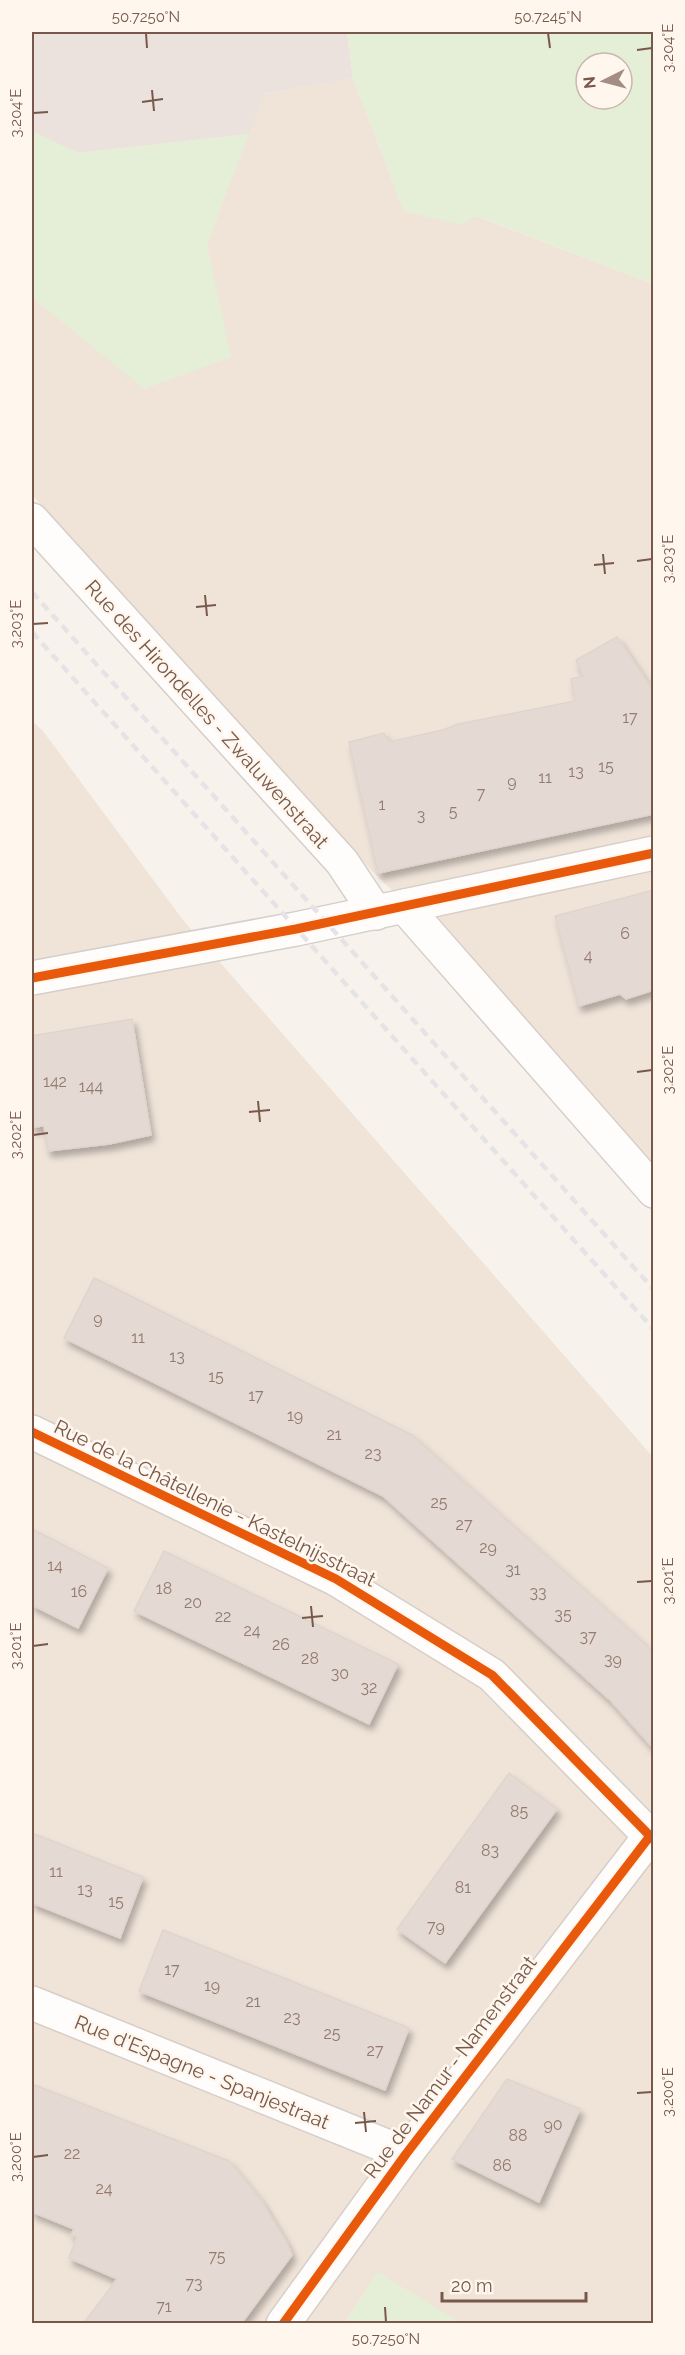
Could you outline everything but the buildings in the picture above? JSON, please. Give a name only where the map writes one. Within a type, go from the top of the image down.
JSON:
[{"type":"street","name":"Rue des Hirondelles - Zwaluwenstraat","points":[[32,520],[342,862],[654,1191]]},
{"type":"street","points":[[32,978],[390,910],[654,853]]},
{"type":"street","name":"Rue de la Châtellenie - Kastelnijsstraat","points":[[32,1432],[336,1579],[492,1675],[652,1838]]},
{"type":"street","name":"Rue de Namur - Namenstraat","points":[[283,2324],[406,2154],[652,1838]]},
{"type":"street","name":"Rue d'Espagne - Spanjestraat","points":[[32,2003],[406,2154]]},
{"type":"shaded area","points":[[32,32],[347,32],[353,78],[263,94],[249,134],[78,153],[32,132]]},
{"type":"shaded area","points":[[353,78],[404,211],[476,216],[653,284],[653,1175],[466,962],[370,869],[32,495],[32,297],[144,388],[230,357],[207,244],[263,94]]},
{"type":"shaded area","points":[[32,721],[43,731],[183,920],[653,1457],[653,2323],[32,2323]]},
{"type":"green space","points":[[347,32],[653,32],[653,284],[477,216],[461,225],[404,211],[353,78]]},
{"type":"green space","points":[[32,132],[78,153],[249,134],[207,244],[231,357],[144,389],[32,297]]},
{"type":"green space","points":[[378,2272],[461,2323],[344,2323]]},
{"type":"railway","points":[[32,592],[654,1290]]},
{"type":"railway","points":[[32,632],[654,1330]]},
{"type":"cycle path","points":[[32,978],[296,929],[654,853]]},
{"type":"cycle path","points":[[32,1432],[336,1579],[492,1675],[654,1840]]},
{"type":"cycle path","points":[[283,2324],[406,2154],[650,1836]]}]
